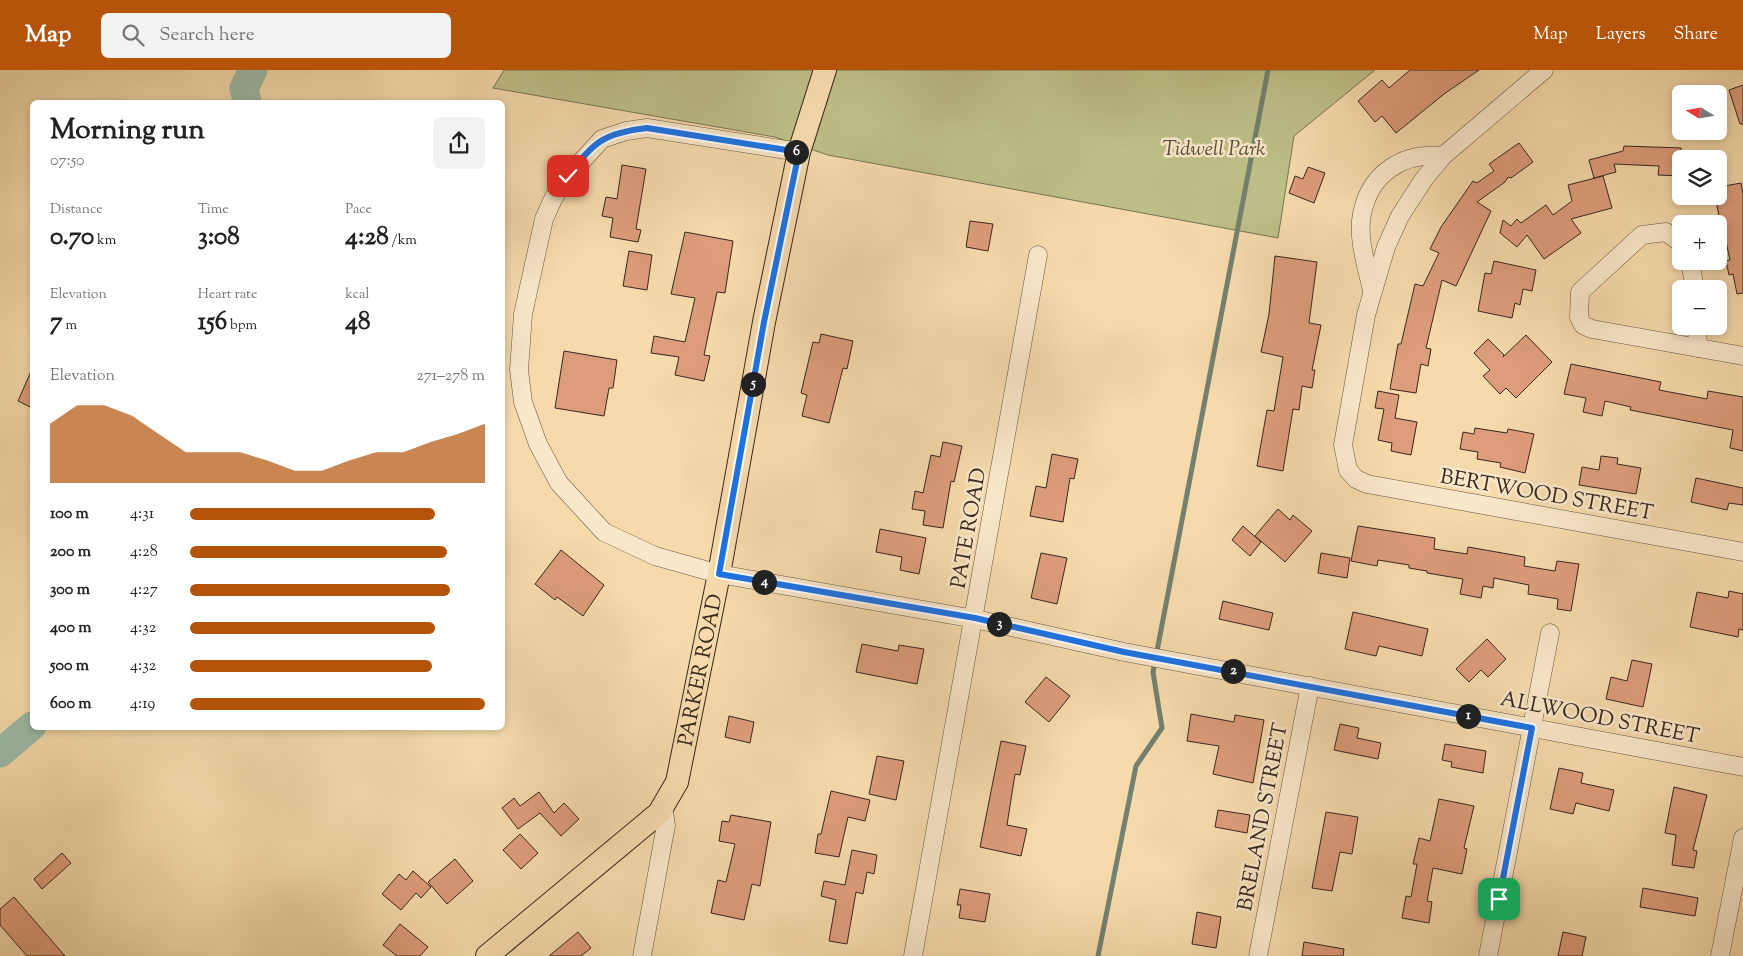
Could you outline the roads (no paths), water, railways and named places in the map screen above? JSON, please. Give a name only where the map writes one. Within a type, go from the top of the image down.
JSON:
[{"type":"main road","name":"PARKER ROAD","points":[[487,956],[664,817],[677,782],[719,574],[764,322],[799,152],[825,70]]},
{"type":"street","points":[[1372,293],[1386,247],[1400,216],[1424,179],[1443,156],[1544,70]]},
{"type":"street","name":"ALLWOOD STREET","points":[[799,152],[647,128],[611,135],[593,146],[568,176],[554,197],[544,220],[523,314],[519,370],[523,402],[538,444],[559,483],[604,532],[655,556],[719,574],[975,618],[1124,652],[1743,767]]},
{"type":"street","points":[[1372,293],[1362,242],[1362,215],[1369,190],[1383,172],[1402,160],[1425,154],[1443,156]]},
{"type":"street","points":[[1672,236],[1666,232],[1642,235],[1580,292],[1579,317],[1583,325],[1592,329],[1743,356]]},
{"type":"street","name":"PATE ROAD","points":[[913,956],[975,618],[1038,255]]},
{"type":"street","name":"BERTWOOD STREET","points":[[1372,293],[1343,445],[1348,470],[1356,479],[1367,484],[1743,552]]},
{"type":"street","points":[[1697,335],[1698,348]]},
{"type":"street","points":[[1488,956],[1550,633]]},
{"type":"street","name":"BRELAND STREET","points":[[1258,956],[1310,686]]},
{"type":"street","points":[[642,956],[664,817]]},
{"type":"street","points":[[1720,956],[1743,838]]},
{"type":"waterway","points":[[247,100],[244,88],[253,70]]},
{"type":"waterway","points":[[1098,956],[1136,766],[1162,728],[1153,672],[1268,70]]},
{"type":"waterway","points":[[0,753],[30,728]]},
{"type":"park label","name":"Tidwell Park","points":[[1214,148]]}]
